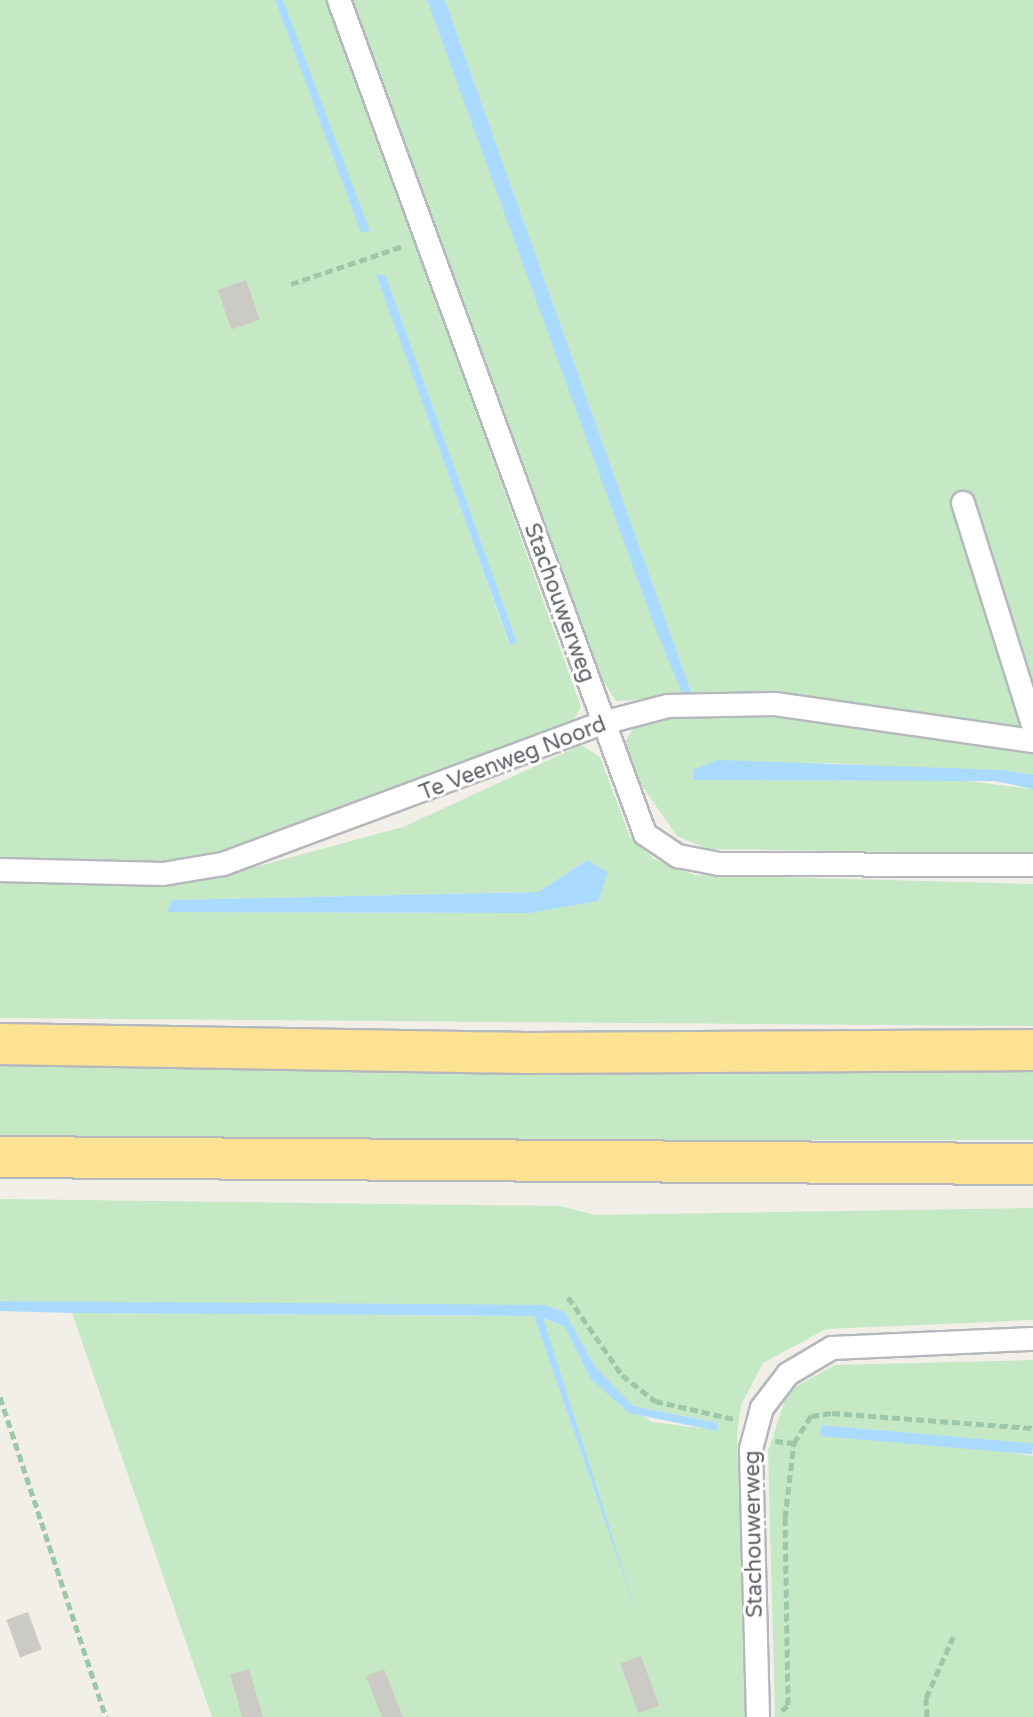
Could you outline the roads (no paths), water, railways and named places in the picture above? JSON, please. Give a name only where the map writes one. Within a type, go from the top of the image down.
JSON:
[{"type":"highway","points":[[0,1044],[526,1053],[1033,1050]]},
{"type":"highway","points":[[0,1157],[1033,1164]]},
{"type":"street","name":"Stachouwerweg","points":[[339,0],[645,834],[678,856],[719,864],[1033,865]]},
{"type":"street","points":[[963,503],[1033,725]]},
{"type":"street","name":"Te Veenweg Noord","points":[[0,870],[163,874],[223,864],[603,723],[668,706],[775,704],[1033,741]]},
{"type":"street","name":"Stachouwerweg","points":[[758,1717],[751,1449],[762,1408],[788,1374],[832,1348],[1033,1339]]},
{"type":"water","points":[[275,0],[283,0],[370,231],[361,232]]},
{"type":"water","points":[[427,0],[445,0],[693,697],[684,698],[653,622]]},
{"type":"water","points":[[376,274],[386,276],[517,642],[510,645]]},
{"type":"water","points":[[718,760],[1002,770],[1033,775],[1033,789],[995,781],[694,780],[693,770]]},
{"type":"water","points":[[587,860],[608,872],[598,901],[530,913],[167,912],[172,900],[538,892]]},
{"type":"water","points":[[0,1301],[544,1305],[565,1312],[594,1365],[633,1406],[718,1423],[717,1431],[629,1413],[590,1378],[565,1327],[543,1318],[637,1614],[534,1316],[0,1311]]},
{"type":"water","points":[[821,1425],[1033,1444],[1032,1455],[820,1436]]}]
